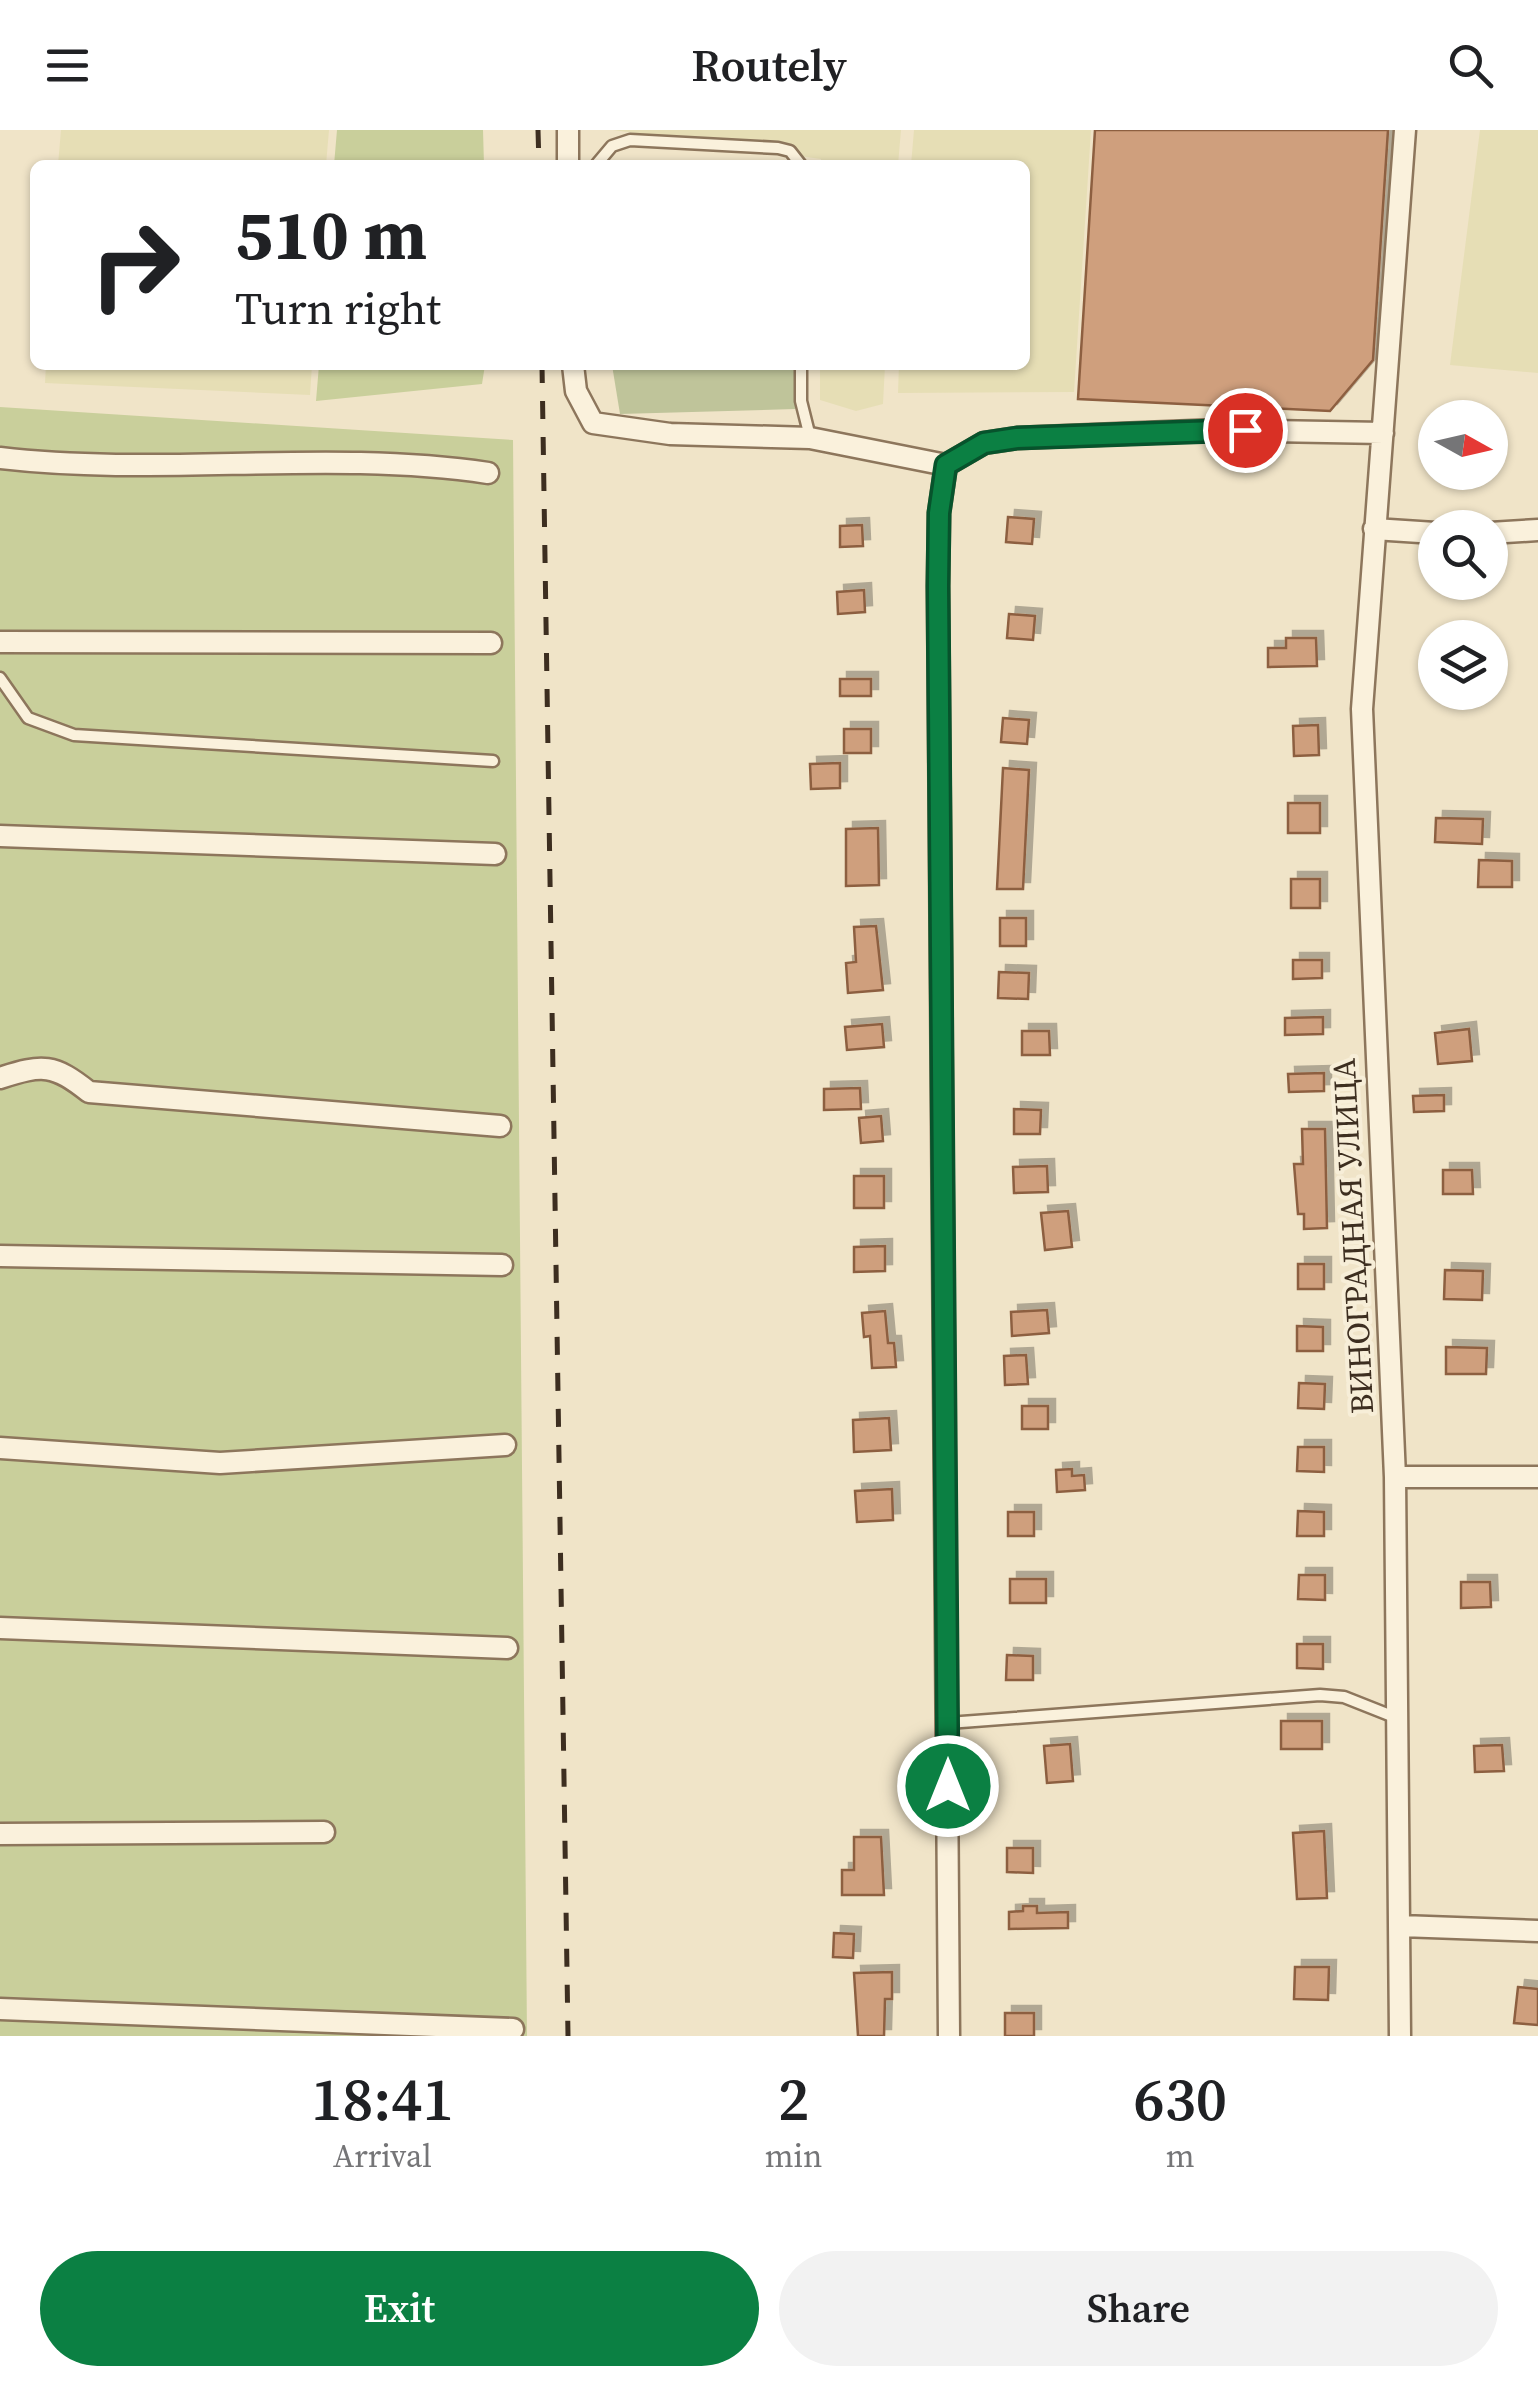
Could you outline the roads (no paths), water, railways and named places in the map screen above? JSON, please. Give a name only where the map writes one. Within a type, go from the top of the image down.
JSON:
[{"type":"street","points":[[568,130],[568,160]]},
{"type":"street","name":"ВИНОГРАДНАЯ УЛИЦА","points":[[1400,2036],[1395,1477],[1362,709],[1405,130]]},
{"type":"street","points":[[574,370],[576,391],[593,422],[670,434],[810,438],[946,465],[984,443],[1017,438],[1218,430],[1382,433]]},
{"type":"street","points":[[0,458],[169,466],[435,465],[488,473]]},
{"type":"street","points":[[946,465],[939,513],[938,586],[948,2036]]},
{"type":"street","points":[[1374,529],[1418,532]]},
{"type":"street","points":[[1508,532],[1538,530]]},
{"type":"street","points":[[0,642],[491,643]]},
{"type":"street","points":[[0,836],[495,854]]},
{"type":"street","points":[[0,1078],[39,1067],[64,1072],[89,1092],[500,1126]]},
{"type":"street","points":[[0,1256],[502,1265]]},
{"type":"street","points":[[0,1448],[220,1463],[505,1445]]},
{"type":"street","points":[[1395,1477],[1538,1477]]},
{"type":"street","points":[[0,1628],[507,1648]]},
{"type":"street","points":[[0,1834],[324,1832]]},
{"type":"street","points":[[1401,1926],[1538,1932]]},
{"type":"street","points":[[0,2009],[514,2029]]},
{"type":"lane","points":[[600,160],[612,146],[630,140],[778,148],[790,152],[797,160]]},
{"type":"lane","points":[[801,370],[800,401],[810,438]]},
{"type":"lane","points":[[0,678],[28,718],[74,734],[493,761]]},
{"type":"lane","points":[[948,1723],[1320,1695],[1344,1697],[1398,1718]]},
{"type":"railway","points":[[538,130],[539,160]]},
{"type":"railway","points":[[542,370],[568,2036]]}]
